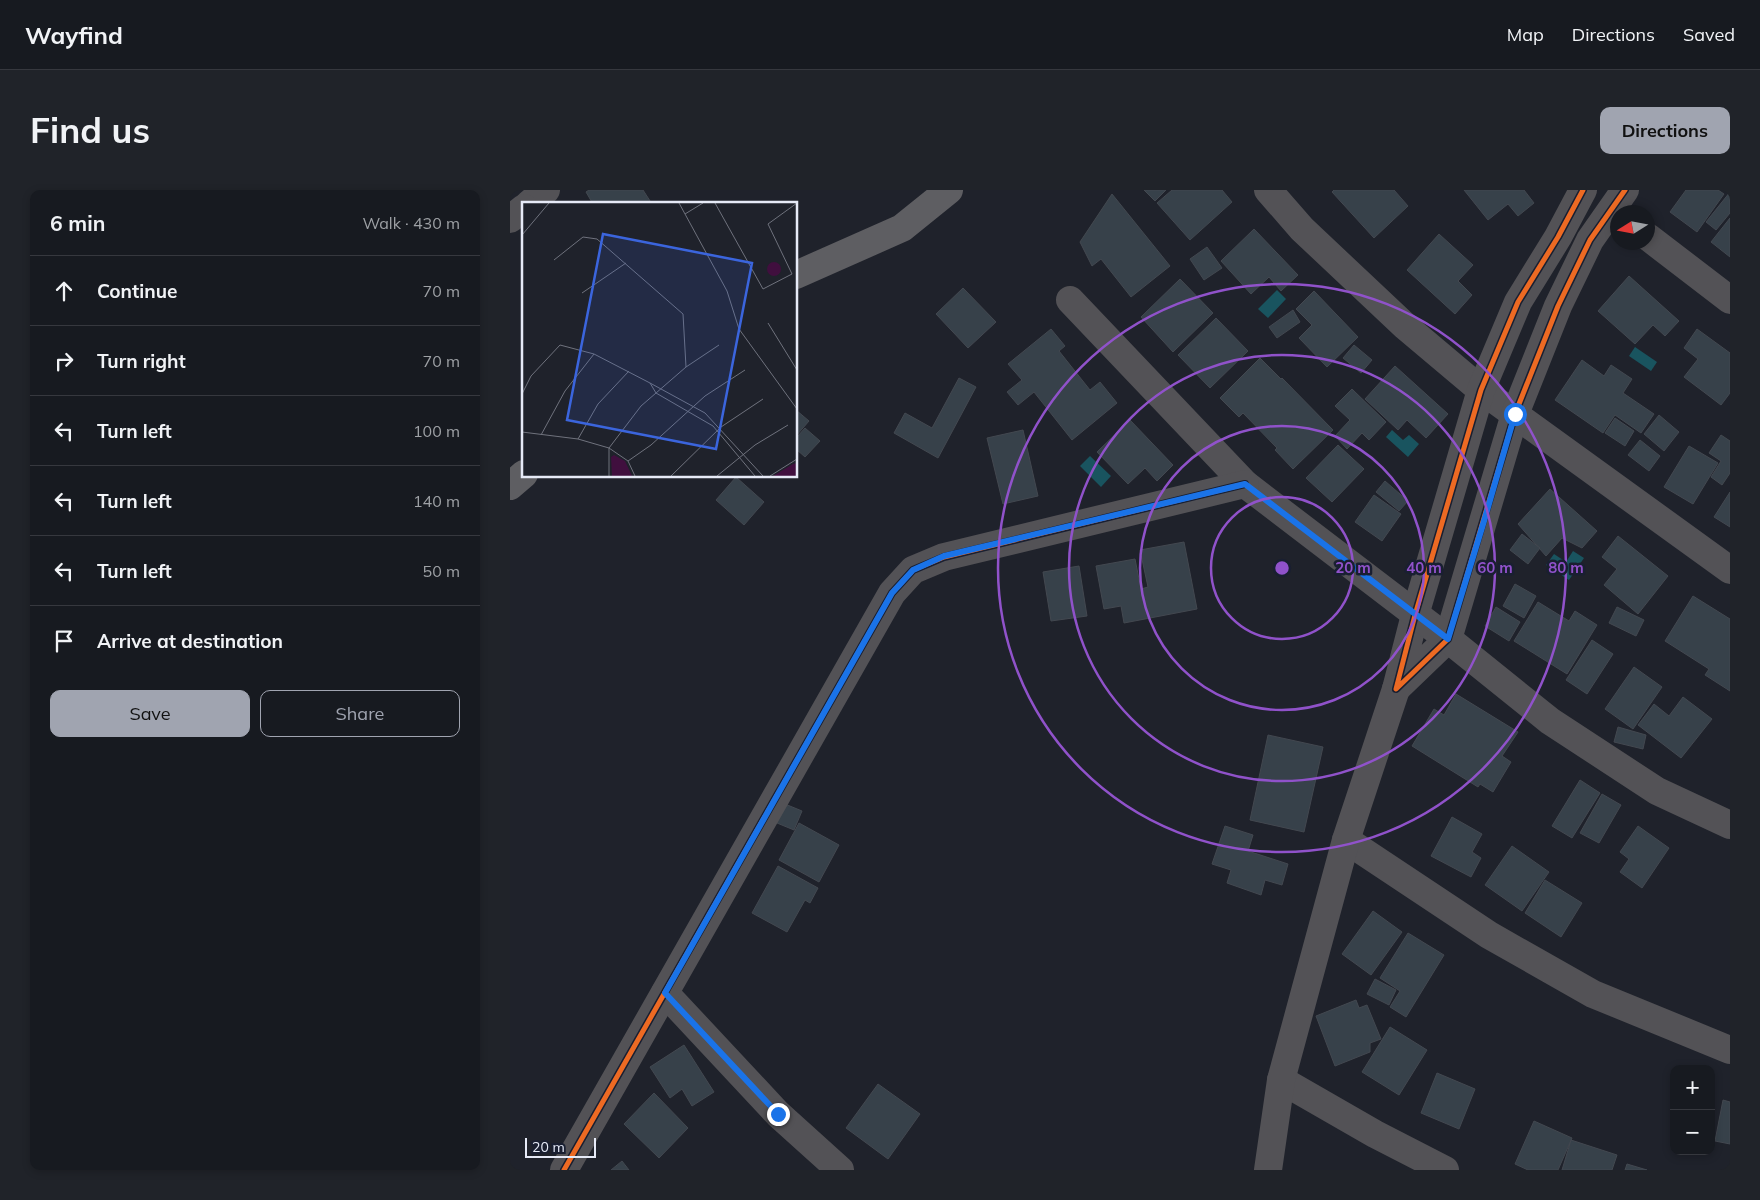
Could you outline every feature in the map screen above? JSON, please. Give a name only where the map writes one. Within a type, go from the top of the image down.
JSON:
[{"type":"street","points":[[531,202],[546,190]]},
{"type":"street","points":[[798,274],[902,228],[949,190]]},
{"type":"street","points":[[1268,190],[1302,228],[1405,326],[1481,390],[1730,570]]},
{"type":"street","points":[[1268,1170],[1281,1080],[1346,840],[1396,689],[1415,615],[1481,390],[1518,302],[1585,190],[1618,204],[1590,240],[1558,306],[1515,414],[1448,639],[1396,689]]},
{"type":"street","points":[[510,220],[522,210]]},
{"type":"street","points":[[1655,242],[1730,300]]},
{"type":"street","points":[[1070,300],[1245,484],[1448,639],[1550,721],[1657,791],[1730,825]]},
{"type":"street","points":[[510,486],[522,476]]},
{"type":"street","points":[[564,1170],[892,593],[913,570],[944,556],[1245,484]]},
{"type":"street","points":[[1346,840],[1489,934],[1593,994],[1730,1050]]},
{"type":"street","points":[[665,993],[778,1114],[840,1170]]},
{"type":"street","points":[[1281,1080],[1375,1134],[1445,1170]]},
{"type":"water","points":[[1277,290],[1286,299],[1268,318],[1258,309]]},
{"type":"water","points":[[1635,347],[1657,362],[1651,371],[1629,356]]},
{"type":"water","points":[[1392,430],[1403,440],[1409,435],[1419,444],[1408,457],[1386,437]]},
{"type":"water","points":[[1090,456],[1111,476],[1101,487],[1080,466]]},
{"type":"water","points":[[1573,551],[1584,558],[1569,580],[1546,565],[1554,554],[1566,562]]},
{"type":"building","points":[[589,190],[643,190],[651,202],[592,202],[586,192]]},
{"type":"building","points":[[1144,190],[1166,190],[1155,201]]},
{"type":"building","points":[[1172,190],[1222,190],[1232,202],[1190,240],[1157,203]]},
{"type":"building","points":[[1334,190],[1394,190],[1408,206],[1374,238],[1332,192]]},
{"type":"building","points":[[1464,190],[1524,190],[1534,203],[1518,216],[1508,204],[1488,220]]},
{"type":"building","points":[[1686,190],[1718,190],[1724,194],[1697,232],[1670,212]]},
{"type":"building","points":[[1730,192],[1730,213],[1716,230],[1706,222]]},
{"type":"building","points":[[1112,194],[1170,266],[1131,297],[1101,259],[1092,266],[1080,242]]},
{"type":"building","points":[[1730,218],[1730,257],[1711,242]]},
{"type":"building","points":[[1254,229],[1298,275],[1281,291],[1269,277],[1251,294],[1221,261]]},
{"type":"building","points":[[1439,234],[1473,265],[1458,281],[1472,295],[1455,314],[1407,270]]},
{"type":"building","points":[[1207,247],[1222,268],[1204,280],[1190,259]]},
{"type":"building","points":[[1629,276],[1679,321],[1665,336],[1653,325],[1635,344],[1598,311]]},
{"type":"building","points":[[1180,279],[1213,313],[1173,352],[1141,317]]},
{"type":"building","points":[[963,288],[996,322],[968,348],[936,314]]},
{"type":"building","points":[[1314,291],[1358,337],[1327,367],[1299,338],[1312,325],[1296,309]]},
{"type":"building","points":[[1293,310],[1300,322],[1277,338],[1269,327]]},
{"type":"building","points":[[1216,318],[1248,351],[1210,388],[1178,355]]},
{"type":"building","points":[[1051,329],[1065,346],[1059,351],[1090,390],[1100,382],[1117,403],[1072,440],[1034,392],[1018,405],[1007,392],[1022,380],[1008,364]]},
{"type":"building","points":[[1697,329],[1730,353],[1730,393],[1721,405],[1684,377],[1698,359],[1684,348]]},
{"type":"building","points":[[1354,345],[1372,360],[1361,373],[1343,358]]},
{"type":"building","points":[[1260,358],[1333,430],[1293,469],[1275,450],[1277,448],[1243,413],[1239,417],[1220,398]]},
{"type":"building","points":[[1582,360],[1604,376],[1611,365],[1632,379],[1623,393],[1654,414],[1641,433],[1615,415],[1603,433],[1555,400]]},
{"type":"building","points":[[1395,366],[1448,414],[1426,438],[1407,420],[1398,430],[1365,399]]},
{"type":"building","points":[[959,378],[976,387],[938,458],[894,433],[905,413],[932,428]]},
{"type":"building","points":[[1352,389],[1386,422],[1369,440],[1362,433],[1347,449],[1335,436],[1350,420],[1335,406]]},
{"type":"building","points":[[798,412],[809,421],[798,434]]},
{"type":"building","points":[[1659,415],[1679,432],[1664,451],[1644,434]]},
{"type":"building","points":[[1615,418],[1634,431],[1625,446],[1605,433]]},
{"type":"building","points":[[1130,420],[1173,465],[1157,481],[1145,468],[1128,484],[1097,452]]},
{"type":"building","points":[[805,428],[820,441],[805,457],[798,451],[798,436]]},
{"type":"building","points":[[1023,430],[1038,496],[1003,504],[987,438]]},
{"type":"building","points":[[1721,435],[1730,441],[1730,473],[1722,485],[1711,477],[1721,461],[1709,453]]},
{"type":"building","points":[[1640,440],[1660,456],[1649,471],[1628,455]]},
{"type":"building","points":[[1338,445],[1364,469],[1332,502],[1306,478]]},
{"type":"building","points":[[1689,446],[1718,463],[1693,504],[1664,487]]},
{"type":"building","points":[[737,478],[764,502],[744,525],[716,500]]},
{"type":"building","points":[[1385,481],[1408,501],[1399,511],[1376,492]]},
{"type":"building","points":[[1550,489],[1597,531],[1582,548],[1562,538],[1546,556],[1518,524]]},
{"type":"building","points":[[1730,492],[1730,527],[1714,517]]},
{"type":"building","points":[[1374,495],[1401,514],[1382,541],[1355,522]]},
{"type":"building","points":[[1522,534],[1540,548],[1528,564],[1510,550]]},
{"type":"building","points":[[1618,536],[1668,576],[1638,614],[1604,585],[1617,569],[1602,557]]},
{"type":"building","points":[[1184,542],[1197,609],[1124,623],[1121,606],[1104,609],[1096,566],[1135,559],[1141,589],[1148,587],[1140,550]]},
{"type":"building","points":[[1079,566],[1087,616],[1051,621],[1043,572]]},
{"type":"building","points":[[1515,584],[1536,596],[1524,618],[1503,606]]},
{"type":"building","points":[[1693,596],[1730,619],[1730,691],[1705,675],[1709,669],[1665,641]]},
{"type":"building","points":[[1538,602],[1569,621],[1575,611],[1597,625],[1567,674],[1514,641]]},
{"type":"building","points":[[1496,607],[1520,622],[1509,641],[1485,626]]},
{"type":"building","points":[[1617,607],[1644,620],[1636,636],[1609,623]]},
{"type":"building","points":[[1592,640],[1613,654],[1587,694],[1566,680]]},
{"type":"building","points":[[1634,667],[1662,687],[1633,729],[1605,709]]},
{"type":"building","points":[[1456,694],[1518,732],[1502,756],[1511,762],[1493,792],[1480,784],[1478,787],[1412,746],[1434,709],[1444,715]]},
{"type":"building","points":[[1683,697],[1712,719],[1681,758],[1638,725],[1654,704],[1669,716]]},
{"type":"building","points":[[1618,727],[1646,735],[1643,749],[1614,742]]},
{"type":"building","points":[[1268,735],[1323,747],[1304,832],[1250,820]]},
{"type":"building","points":[[1580,780],[1600,793],[1572,838],[1552,826]]},
{"type":"building","points":[[1602,794],[1621,805],[1599,843],[1580,833]]},
{"type":"building","points":[[785,804],[802,811],[794,830],[777,823]]},
{"type":"building","points":[[1452,817],[1482,834],[1472,852],[1481,858],[1471,877],[1431,856]]},
{"type":"building","points":[[799,823],[839,845],[819,882],[779,860]]},
{"type":"building","points":[[1225,826],[1253,835],[1248,851],[1288,864],[1282,885],[1265,880],[1261,895],[1227,883],[1231,870],[1212,864]]},
{"type":"building","points":[[1638,826],[1669,848],[1642,888],[1620,872],[1629,859],[1620,852]]},
{"type":"building","points":[[1512,846],[1549,872],[1522,911],[1485,885]]},
{"type":"building","points":[[778,866],[818,888],[810,903],[805,900],[787,932],[752,913]]},
{"type":"building","points":[[1545,880],[1582,903],[1561,937],[1525,913]]},
{"type":"building","points":[[1373,911],[1402,932],[1371,975],[1342,954]]},
{"type":"building","points":[[1408,933],[1444,955],[1406,1017],[1390,1007],[1400,991],[1380,978]]},
{"type":"building","points":[[1375,979],[1396,990],[1389,1005],[1367,994]]},
{"type":"building","points":[[1356,1000],[1359,1008],[1367,1005],[1381,1039],[1370,1043],[1370,1052],[1335,1066],[1316,1016]]},
{"type":"building","points":[[1390,1027],[1427,1050],[1399,1095],[1362,1072]]},
{"type":"building","points":[[684,1045],[714,1092],[692,1106],[682,1089],[670,1098],[650,1067]]},
{"type":"building","points":[[1437,1073],[1475,1089],[1459,1129],[1421,1113]]},
{"type":"building","points":[[878,1084],[920,1114],[888,1159],[846,1128]]},
{"type":"building","points":[[654,1093],[688,1128],[659,1158],[624,1124]]},
{"type":"building","points":[[1723,1100],[1730,1102],[1730,1144],[1715,1141]]},
{"type":"building","points":[[1534,1121],[1572,1138],[1558,1170],[1528,1170],[1515,1164]]},
{"type":"building","points":[[1571,1140],[1617,1155],[1612,1170],[1562,1170]]},
{"type":"building","points":[[622,1161],[629,1170],[611,1170]]},
{"type":"building","points":[[1627,1164],[1647,1170],[1625,1170]]},
{"type":"cycle path","points":[[1583,190],[1558,237],[1518,302],[1481,390],[1415,615],[1396,689],[1448,639],[1515,414],[1558,306],[1590,240],[1625,190]]},
{"type":"cycle path","points":[[564,1170],[892,593],[913,570],[944,557],[1245,484]]},
{"type":"route","points":[[778,1114],[665,993],[892,593],[913,570],[944,556],[1245,484],[1448,639],[1515,414]]}]
